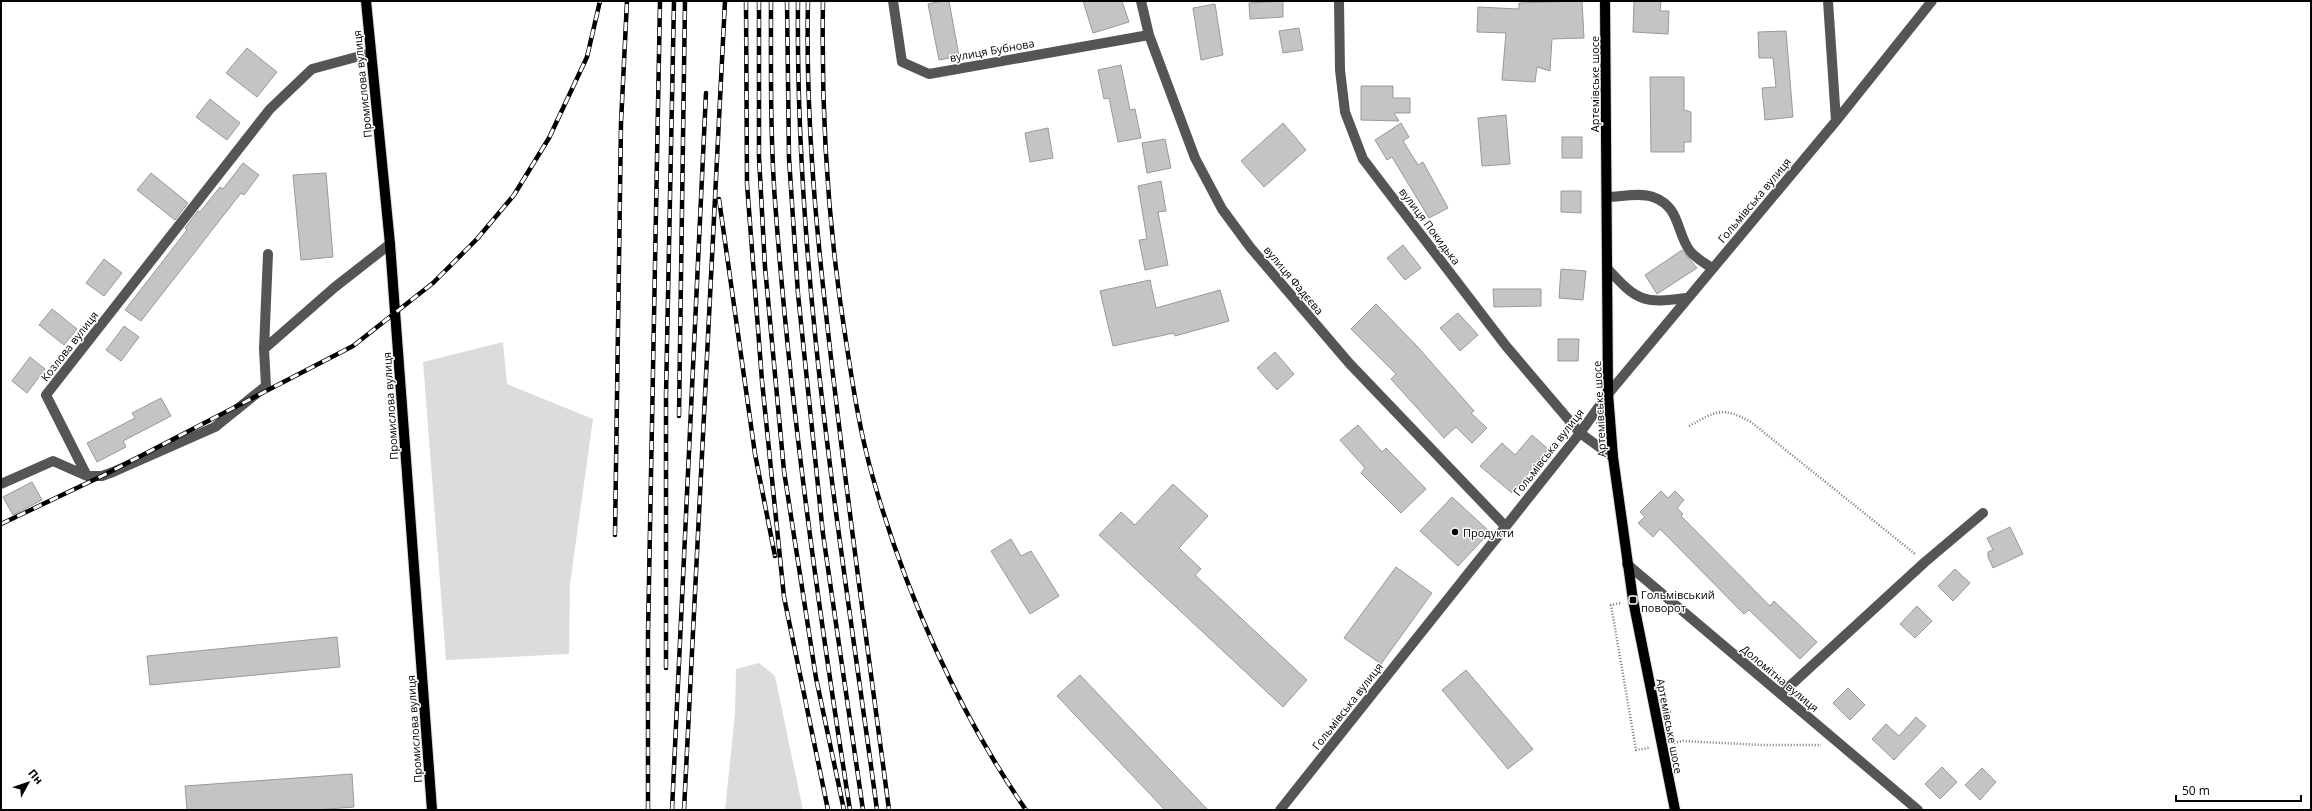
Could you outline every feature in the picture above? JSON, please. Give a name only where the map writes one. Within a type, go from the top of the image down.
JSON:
[{"type":"main road","name":"Промислова вулиця","points":[[366,1],[390,244],[432,810]]},
{"type":"main road","name":"Артемівське шосе","points":[[1605,1],[1608,394],[1613,457],[1633,600],[1675,810]]},
{"type":"street","name":"вулиця Бубнова","points":[[893,1],[902,62],[929,74],[1149,35]]},
{"type":"street","name":"вулиця Фадєєва","points":[[1141,1],[1149,35],[1195,158],[1222,209],[1250,247],[1349,363],[1505,526]]},
{"type":"street","name":"вулиця Покидька","points":[[1339,1],[1340,70],[1345,112],[1363,159],[1506,346],[1580,433],[1613,457]]},
{"type":"street","points":[[1828,1],[1836,121]]},
{"type":"street","name":"Гольмівська вулиця","points":[[1280,810],[1580,433],[1608,394],[1686,298],[1836,121],[1932,1]]},
{"type":"street","name":"Козлова вулиця","points":[[87,476],[46,395],[270,109],[312,70],[371,53]]},
{"type":"street","points":[[1607,197],[1653,197],[1665,205],[1673,212],[1681,228],[1684,241],[1690,252],[1712,268]]},
{"type":"street","points":[[264,350],[335,287],[390,244]]},
{"type":"street","points":[[1,484],[53,462],[87,476],[102,476],[113,472],[215,427],[266,386],[264,350],[268,254]]},
{"type":"street","points":[[1607,268],[1626,289],[1642,299],[1658,302],[1686,298]]},
{"type":"street","points":[[1781,694],[1925,562],[1983,513]]},
{"type":"street","name":"Доломітна вулиця","points":[[1627,564],[1918,810]]},
{"type":"path","points":[[1688,426],[1717,412],[1733,412],[1751,422],[1925,562]]},
{"type":"path","points":[[1633,600],[1610,605],[1636,750],[1682,741],[1763,745],[1841,745]]},
{"type":"shaded area","points":[[503,342],[507,384],[593,419],[570,584],[569,654],[446,660],[423,362]]},
{"type":"shaded area","points":[[759,663],[775,676],[803,810],[725,810],[735,714],[736,669]]},
{"type":"building","points":[[949,1],[959,56],[939,60],[928,4]]},
{"type":"building","points":[[1083,1],[1122,1],[1129,22],[1093,33]]},
{"type":"building","points":[[1283,1],[1283,17],[1250,19],[1249,3]]},
{"type":"building","points":[[1582,1],[1584,38],[1552,39],[1550,71],[1537,67],[1535,82],[1502,80],[1506,33],[1477,32],[1478,7],[1519,9],[1519,3]]},
{"type":"building","points":[[1634,1],[1661,1],[1660,11],[1669,11],[1668,34],[1633,32]]},
{"type":"building","points":[[1215,4],[1223,55],[1201,60],[1193,8]]},
{"type":"building","points":[[1299,28],[1303,50],[1283,53],[1279,31]]},
{"type":"building","points":[[1786,31],[1793,117],[1765,120],[1762,88],[1776,87],[1773,58],[1759,58],[1758,32]]},
{"type":"building","points":[[247,48],[277,72],[257,97],[226,73]]},
{"type":"building","points":[[1121,65],[1130,110],[1135,109],[1141,138],[1118,142],[1109,98],[1104,99],[1098,70]]},
{"type":"building","points":[[1650,77],[1684,77],[1684,110],[1691,112],[1691,142],[1684,142],[1684,152],[1651,152]]},
{"type":"building","points":[[1361,86],[1393,86],[1393,98],[1410,98],[1410,113],[1394,113],[1399,121],[1361,120]]},
{"type":"building","points":[[210,99],[240,123],[227,140],[196,117]]},
{"type":"building","points":[[1506,115],[1510,164],[1482,166],[1478,118]]},
{"type":"building","points":[[1283,123],[1306,150],[1264,187],[1241,161]]},
{"type":"building","points":[[1401,123],[1409,137],[1403,141],[1418,165],[1423,162],[1448,208],[1429,218],[1392,157],[1387,160],[1375,140]]},
{"type":"building","points":[[1048,128],[1053,158],[1030,162],[1025,133]]},
{"type":"building","points":[[1562,137],[1582,137],[1582,158],[1562,158]]},
{"type":"building","points":[[1165,139],[1171,168],[1147,173],[1142,143]]},
{"type":"building","points":[[243,163],[259,175],[244,195],[241,193],[141,321],[125,310],[187,230],[185,228],[198,211],[200,212],[220,187],[223,189]]},
{"type":"building","points":[[151,173],[188,203],[175,220],[137,190]]},
{"type":"building","points":[[326,173],[333,257],[301,260],[293,175]]},
{"type":"building","points":[[1161,181],[1166,211],[1158,212],[1168,265],[1145,270],[1139,240],[1147,239],[1138,186]]},
{"type":"building","points":[[1561,191],[1581,191],[1581,213],[1561,212]]},
{"type":"building","points":[[1403,245],[1421,268],[1405,280],[1387,258]]},
{"type":"building","points":[[1682,250],[1697,268],[1657,294],[1645,275]]},
{"type":"building","points":[[104,259],[122,273],[104,296],[86,283]]},
{"type":"building","points":[[1561,269],[1586,271],[1583,300],[1559,298]]},
{"type":"building","points":[[1150,280],[1156,308],[1220,290],[1229,321],[1175,336],[1174,333],[1113,346],[1100,291]]},
{"type":"building","points":[[1493,289],[1541,289],[1541,306],[1494,307]]},
{"type":"building","points":[[1376,304],[1416,345],[1474,411],[1471,413],[1487,428],[1472,443],[1456,427],[1444,438],[1391,379],[1396,374],[1351,329]]},
{"type":"building","points":[[52,309],[77,329],[64,345],[39,325]]},
{"type":"building","points":[[1458,313],[1478,335],[1460,351],[1440,328]]},
{"type":"building","points":[[124,326],[139,337],[121,361],[106,350]]},
{"type":"building","points":[[1558,339],[1579,339],[1578,361],[1558,361]]},
{"type":"building","points":[[1275,352],[1294,374],[1277,390],[1257,368]]},
{"type":"building","points":[[30,357],[45,369],[27,393],[12,381]]},
{"type":"building","points":[[161,398],[171,416],[123,441],[126,447],[97,462],[87,443],[135,418],[132,413]]},
{"type":"building","points":[[1358,425],[1382,452],[1386,448],[1426,489],[1401,513],[1361,473],[1365,468],[1340,440]]},
{"type":"building","points":[[1532,435],[1548,449],[1512,493],[1480,466],[1502,443],[1515,455]]},
{"type":"building","points":[[32,482],[42,500],[13,515],[3,497]]},
{"type":"building","points":[[1173,484],[1208,516],[1179,548],[1201,569],[1195,575],[1307,680],[1283,707],[1099,535],[1121,512],[1135,525]]},
{"type":"building","points":[[1661,491],[1668,498],[1675,491],[1684,500],[1677,508],[1683,514],[1681,516],[1770,606],[1774,601],[1817,642],[1800,659],[1749,610],[1744,614],[1660,529],[1653,537],[1638,523],[1645,517],[1640,512]]},
{"type":"building","name":"Продукти","points":[[1452,497],[1490,532],[1458,566],[1420,531]]},
{"type":"building","points":[[2010,527],[2023,554],[1993,568],[1988,557],[1988,552],[1993,550],[1987,538]]},
{"type":"building","points":[[1011,539],[1021,556],[1031,551],[1059,596],[1030,614],[991,551]]},
{"type":"building","points":[[1396,567],[1432,593],[1381,664],[1344,638]]},
{"type":"building","points":[[1955,569],[1970,583],[1953,601],[1938,586]]},
{"type":"building","points":[[1917,606],[1932,621],[1915,638],[1900,624]]},
{"type":"building","points":[[337,637],[340,667],[150,685],[147,656]]},
{"type":"building","points":[[1466,670],[1533,749],[1508,769],[1442,690]]},
{"type":"building","points":[[1080,675],[1208,810],[1165,810],[1057,696]]},
{"type":"building","points":[[1848,688],[1865,705],[1850,720],[1833,703]]},
{"type":"building","points":[[1916,717],[1926,726],[1894,760],[1872,739],[1886,724],[1899,736]]},
{"type":"building","points":[[1942,767],[1957,782],[1940,799],[1925,784]]},
{"type":"building","points":[[1982,768],[1996,782],[1980,800],[1965,785]]},
{"type":"building","points":[[352,774],[354,807],[316,810],[187,810],[185,786]]},
{"type":"railway","points":[[1,524],[102,476],[353,346],[433,283],[477,239],[514,195],[549,138],[587,57],[600,1]]},
{"type":"railway","points":[[615,535],[621,123],[627,1]]},
{"type":"railway","points":[[648,810],[648,634],[660,1]]},
{"type":"railway","points":[[666,668],[666,395],[674,1]]},
{"type":"railway","points":[[679,416],[685,1]]},
{"type":"railway","points":[[684,810],[725,1]]},
{"type":"railway","points":[[746,1],[747,184],[762,381],[784,597],[828,810]]},
{"type":"railway","points":[[759,1],[759,157],[765,267],[784,471],[816,678],[844,810]]},
{"type":"railway","points":[[771,1],[771,108],[773,161],[782,289],[807,512],[827,661],[850,810]]},
{"type":"railway","points":[[787,1],[789,158],[798,294],[823,534],[863,810]]},
{"type":"railway","points":[[798,1],[799,103],[804,204],[812,305],[835,508],[877,810]]},
{"type":"railway","points":[[808,1],[811,151],[819,251],[848,503],[889,810]]},
{"type":"railway","points":[[823,1],[823,86],[830,214],[840,299],[849,358],[857,410],[868,461],[901,564],[936,650],[978,733],[1026,810]]},
{"type":"railway","points":[[672,810],[706,93]]},
{"type":"railway","points":[[719,199],[755,454],[775,556]]},
{"type":"place","name":"Продукти","points":[[1455,532]]},
{"type":"place","name":"Гольмівський поворот","points":[[1633,600]]}]
